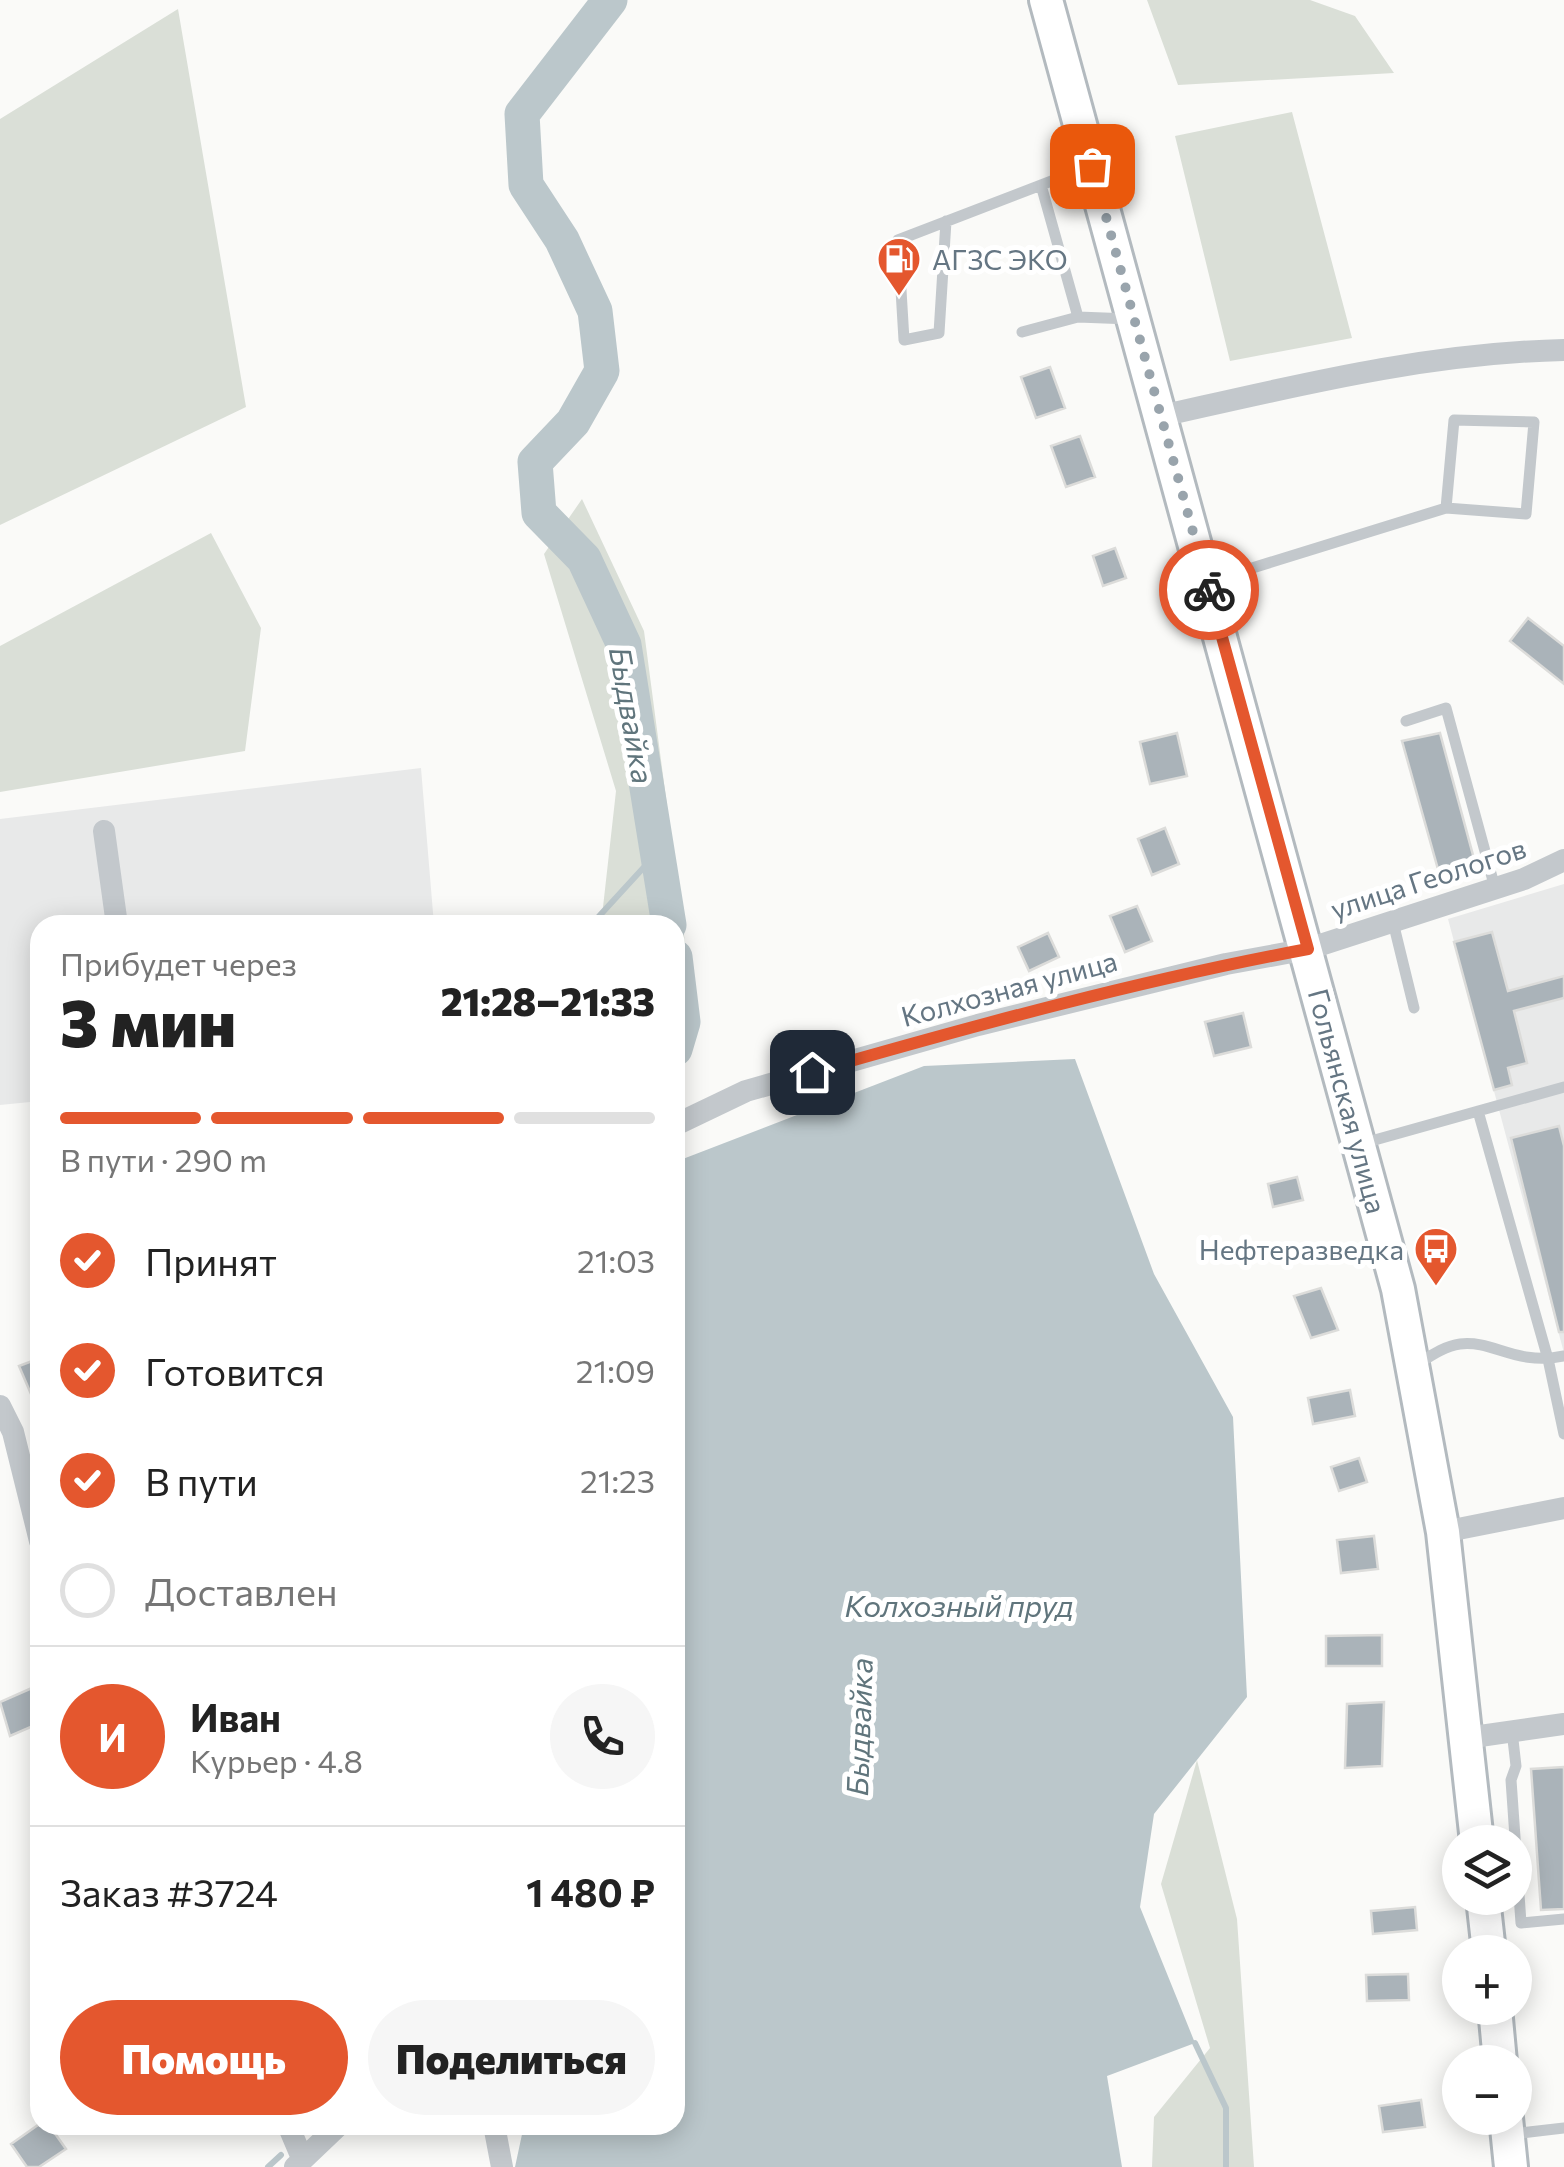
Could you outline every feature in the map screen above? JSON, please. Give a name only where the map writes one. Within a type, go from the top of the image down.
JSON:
[{"type":"main road","name":"Гольянская улица","points":[[1046,0],[1308,949],[1416,1366],[1443,1532],[1475,1825]]},
{"type":"main road","points":[[1508,2135],[1511,2167]]},
{"type":"street","points":[[1161,416],[1405,362],[1564,350]]},
{"type":"street","points":[[104,831],[116,915]]},
{"type":"street","name":"улица Геологов","points":[[1308,949],[1495,888],[1560,865],[1564,860]]},
{"type":"street","name":"Колхозная улица","points":[[685,1120],[746,1091],[978,1025],[1226,964],[1308,949]]},
{"type":"street","points":[[0,1406],[14,1432],[30,1500]]},
{"type":"street","points":[[1443,1532],[1564,1508]]},
{"type":"street","points":[[1466,1738],[1564,1724]]},
{"type":"street","points":[[291,2135],[299,2163],[328,2135]]},
{"type":"street","points":[[496,2135],[502,2167]]},
{"type":"lane","points":[[946,221],[939,333],[904,340],[898,240],[946,221],[1092,166]]},
{"type":"lane","points":[[1041,185],[1078,317]]},
{"type":"lane","points":[[1022,332],[1078,317],[1134,319]]},
{"type":"lane","points":[[1207,582],[1446,508],[1526,514],[1534,422],[1454,420],[1446,508]]},
{"type":"lane","points":[[1406,721],[1446,708],[1495,888]]},
{"type":"lane","points":[[1392,922],[1414,1008]]},
{"type":"lane","points":[[1360,1144],[1564,1088]]},
{"type":"lane","points":[[1478,1111],[1548,1359],[1564,1434]]},
{"type":"lane","points":[[1416,1366],[1458,1344],[1474,1344],[1520,1359],[1564,1356]]},
{"type":"lane","points":[[1512,1732],[1516,1766],[1511,1780],[1522,1923],[1564,1919]]},
{"type":"lane","points":[[1532,2127],[1564,2128]]},
{"type":"shaded area","points":[[1147,0],[1310,0],[1355,16],[1394,73],[1178,85]]},
{"type":"shaded area","points":[[178,9],[246,407],[0,525],[0,119]]},
{"type":"shaded area","points":[[1292,112],[1352,338],[1230,361],[1175,136]]},
{"type":"shaded area","points":[[582,499],[644,631],[681,915],[602,915],[616,791],[544,554]]},
{"type":"shaded area","points":[[211,533],[261,628],[245,751],[0,792],[0,646]]},
{"type":"shaded area","points":[[421,768],[433,915],[30,915],[30,1102],[0,1105],[0,819]]},
{"type":"shaded area","points":[[1564,884],[1564,1353],[1448,919]]},
{"type":"shaded area","points":[[685,943],[689,973],[685,975]]},
{"type":"shaded area","points":[[1197,1760],[1237,1919],[1254,2167],[1152,2167],[1154,2117],[1210,2048],[1161,1884]]},
{"type":"water","name":"Колхозный пруд","points":[[1075,1059],[1154,1274],[1233,1417],[1247,1697],[1154,1814],[1140,1907],[1195,2043],[1107,2076],[1122,2167],[515,2167],[522,2135],[685,2135],[685,1158],[924,1066]]},
{"type":"building","points":[[1050,367],[1065,408],[1036,418],[1021,377]]},
{"type":"building","points":[[1080,436],[1095,477],[1066,487],[1051,446]]},
{"type":"building","points":[[1115,548],[1126,578],[1103,586],[1093,556]]},
{"type":"building","points":[[1528,618],[1564,646],[1564,684],[1510,641]]},
{"type":"building","points":[[1177,733],[1187,776],[1150,784],[1140,742]]},
{"type":"building","points":[[1440,733],[1477,870],[1441,880],[1402,741]]},
{"type":"building","points":[[1165,828],[1179,864],[1152,875],[1138,839]]},
{"type":"building","points":[[1137,906],[1152,941],[1125,952],[1110,916]]},
{"type":"building","points":[[1492,932],[1508,991],[1564,976],[1564,998],[1514,1011],[1527,1063],[1508,1068],[1512,1085],[1494,1090],[1454,942]]},
{"type":"building","points":[[1048,933],[1059,957],[1029,971],[1018,947]]},
{"type":"building","points":[[1243,1013],[1251,1047],[1214,1056],[1205,1022]]},
{"type":"building","points":[[1559,1126],[1564,1146],[1564,1332],[1559,1332],[1511,1138]]},
{"type":"building","points":[[1297,1177],[1303,1200],[1273,1207],[1268,1184]]},
{"type":"building","points":[[1321,1288],[1338,1330],[1311,1338],[1294,1296]]},
{"type":"building","points":[[30,1362],[30,1392],[19,1366]]},
{"type":"building","points":[[1350,1390],[1355,1416],[1313,1424],[1308,1398]]},
{"type":"building","points":[[1359,1458],[1367,1482],[1339,1491],[1331,1467]]},
{"type":"building","points":[[1374,1536],[1378,1569],[1341,1573],[1337,1540]]},
{"type":"building","points":[[1382,1635],[1382,1666],[1326,1666],[1326,1636]]},
{"type":"building","points":[[30,1689],[30,1727],[10,1736],[0,1702]]},
{"type":"building","points":[[1384,1702],[1382,1766],[1345,1768],[1347,1704]]},
{"type":"building","points":[[1564,1767],[1564,1909],[1541,1910],[1531,1769]]},
{"type":"building","points":[[1415,1907],[1417,1930],[1373,1934],[1371,1911]]},
{"type":"building","points":[[1408,1974],[1409,2000],[1367,2001],[1366,1975]]},
{"type":"building","points":[[1421,2100],[1425,2127],[1383,2132],[1379,2106]]},
{"type":"building","points":[[30,2131],[30,2135],[56,2135],[66,2149],[39,2167],[27,2167],[11,2144]]},
{"type":"waterway","name":"Быдвайка","points":[[610,0],[522,114],[526,185],[562,240],[595,311],[602,371],[573,422],[535,462],[539,513],[584,559],[624,645],[667,915]]},
{"type":"waterway","points":[[600,915],[656,854]]},
{"type":"waterway","points":[[1195,2043],[1226,2108],[1226,2167]]},
{"type":"waterway","points":[[268,2167],[281,2155]]},
{"type":"way so far","points":[[1092,166],[1209,590]]},
{"type":"place","name":"АГЗС ЭКО","points":[[899,297]]},
{"type":"place","name":"Нефтеразведка","points":[[1436,1287]]},
{"type":"route","points":[[812,1072],[978,1025],[1226,964],[1308,949],[1209,590]]}]
